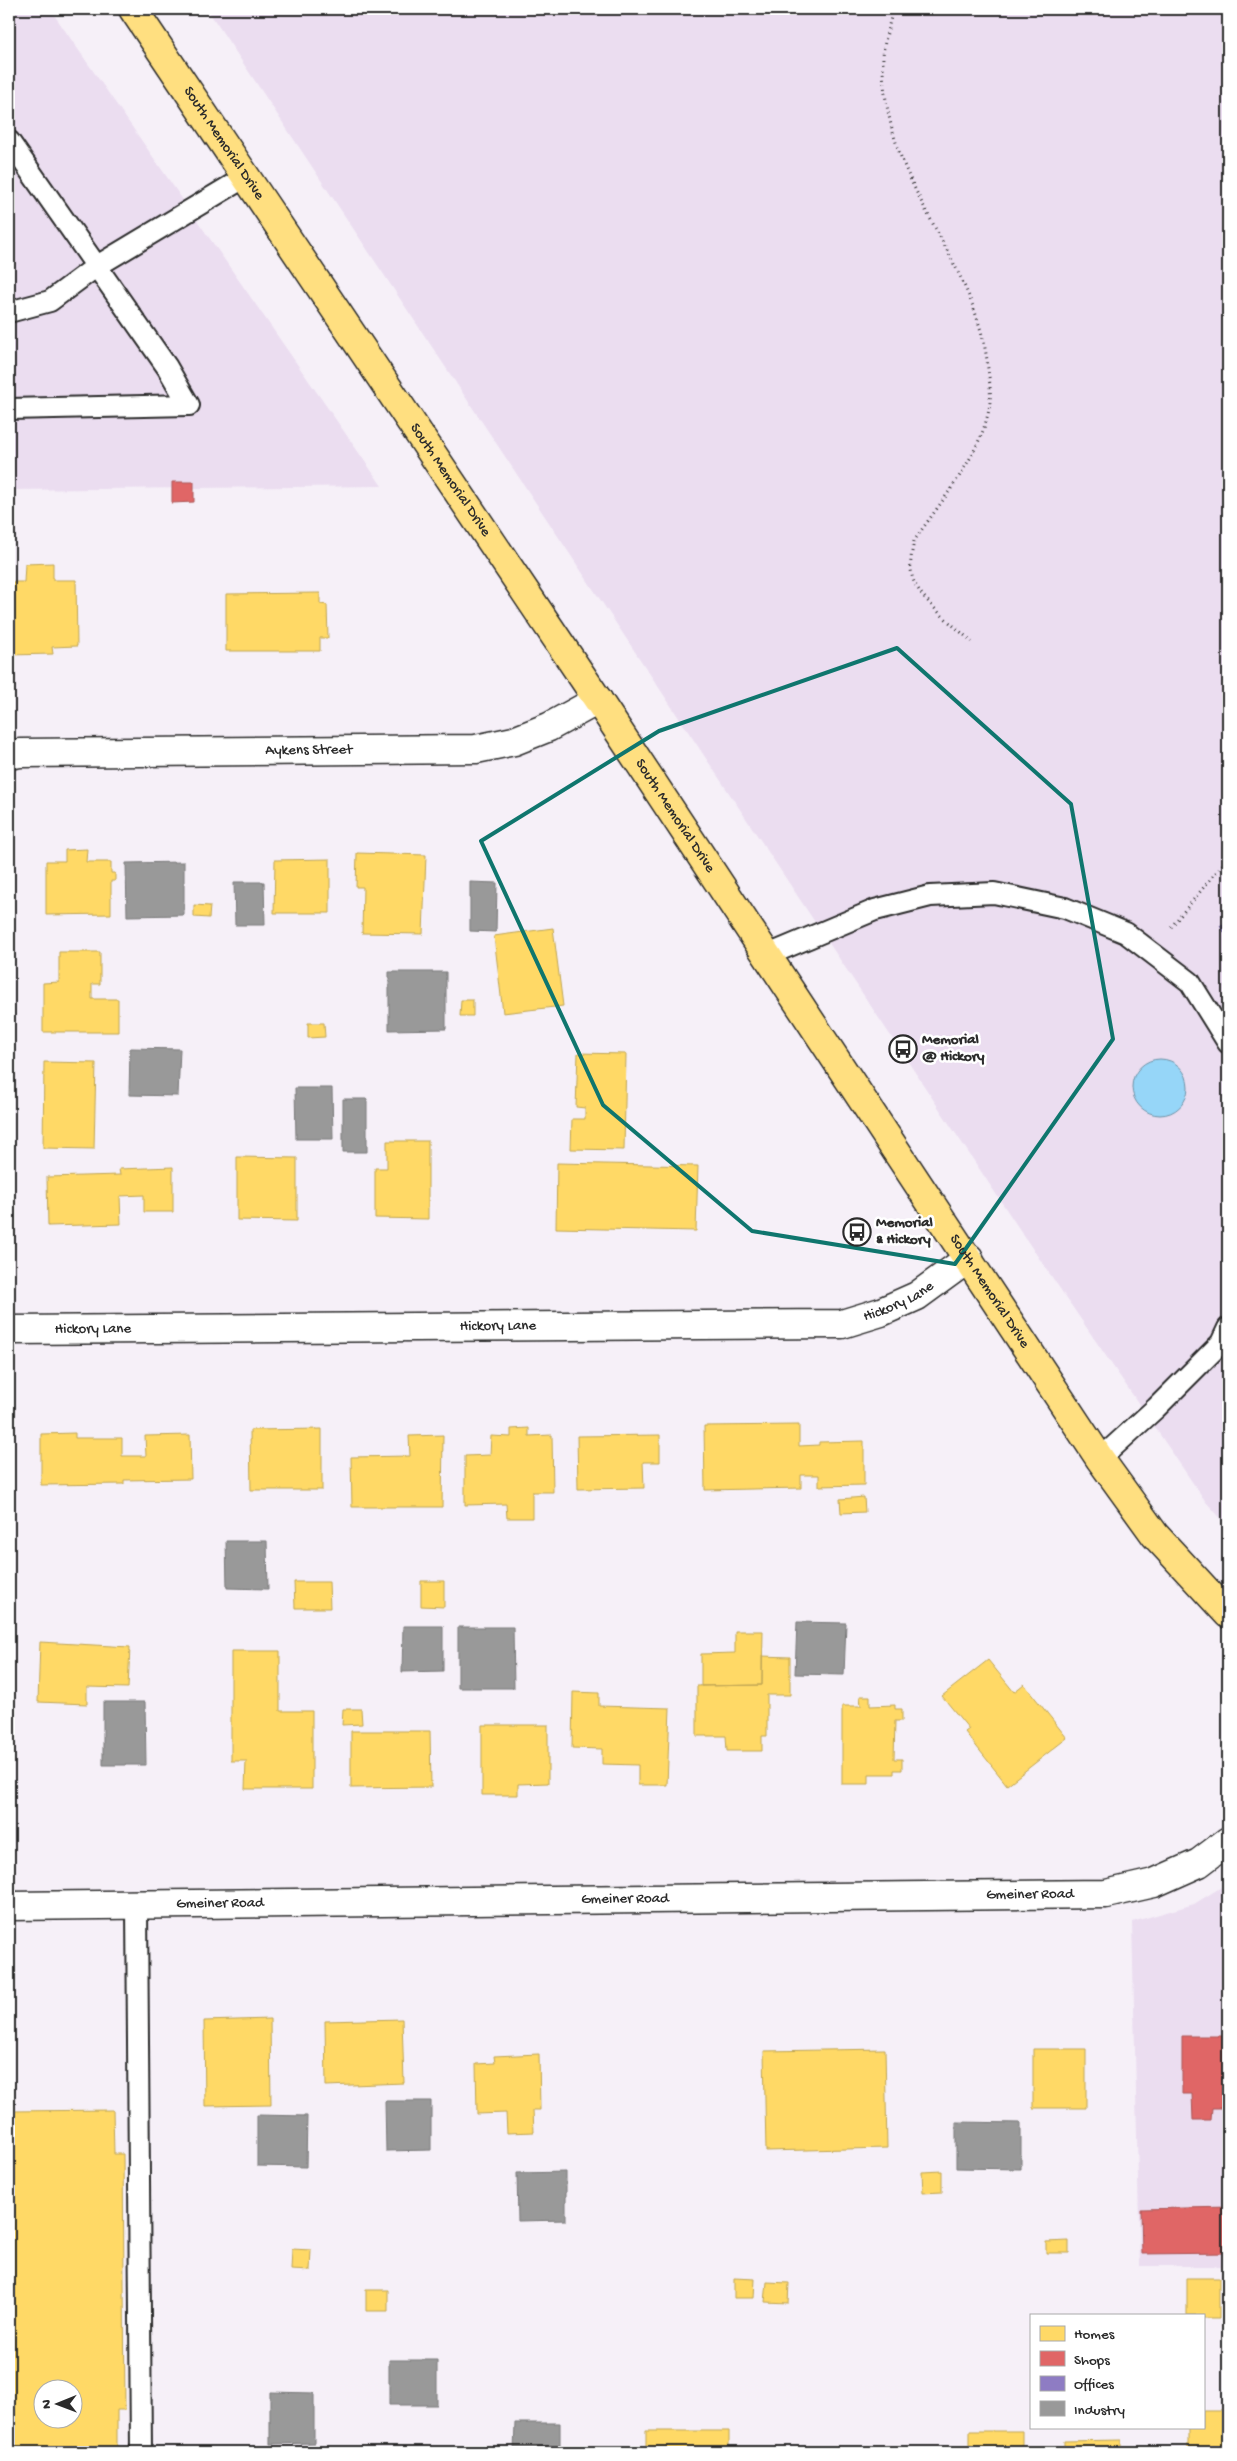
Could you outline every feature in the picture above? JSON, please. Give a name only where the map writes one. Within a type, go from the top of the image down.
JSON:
[{"type":"main road","name":"South Memorial Drive","points":[[133,9],[598,700],[969,1258],[1100,1459],[1155,1535],[1228,1614]]},
{"type":"street","name":"Aykens Street","points":[[9,755],[20,753],[476,749],[514,741],[549,727],[598,700]]},
{"type":"street","name":"Hickory Lane","points":[[9,1330],[842,1324],[881,1312],[916,1296],[969,1258]]},
{"type":"street","name":"Gmeiner Road","points":[[9,1906],[1106,1894],[1154,1883],[1199,1863],[1228,1841]]},
{"type":"lane","points":[[9,141],[167,367],[189,405],[9,408]]},
{"type":"lane","points":[[9,312],[50,300],[97,266],[247,176]]},
{"type":"lane","points":[[768,955],[875,910],[930,896],[994,893],[1065,908],[1126,933],[1190,982],[1228,1043]]},
{"type":"lane","points":[[1100,1459],[1156,1408],[1226,1339]]},
{"type":"lane","points":[[137,1905],[141,2452]]},
{"type":"path","points":[[893,9],[882,63],[885,94],[892,126],[905,167],[945,243],[981,324],[990,386],[989,412],[979,442],[914,540],[911,556],[912,577],[920,592],[972,642]]},
{"type":"path","points":[[1178,934],[1171,927],[1228,858]]},
{"type":"highlighted area","points":[[897,648],[1071,804],[1113,1039],[955,1264],[752,1231],[603,1105],[481,841],[659,731]]},
{"type":"shaded area","points":[[9,9],[50,9],[382,486],[9,490]]},
{"type":"shaded area","points":[[207,9],[1228,9],[1228,1526],[1206,1502],[1030,1245]]},
{"type":"shaded area","points":[[1228,1883],[1228,2266],[1140,2266],[1132,1922],[1194,1904]]},
{"type":"water","points":[[1160,1059],[1180,1067],[1188,1087],[1180,1107],[1160,1115],[1140,1107],[1132,1087],[1140,1067]]},
{"type":"building: Homes","points":[[53,563],[53,580],[76,580],[77,646],[52,647],[53,654],[9,655],[9,582],[24,582],[25,564]]},
{"type":"building: Homes","points":[[320,593],[320,604],[327,605],[328,638],[320,638],[320,651],[226,651],[226,594]]},
{"type":"building: Homes","points":[[87,849],[86,862],[111,862],[111,873],[115,873],[115,881],[111,881],[111,914],[46,915],[46,861],[65,861],[65,850]]},
{"type":"building: Homes","points":[[357,853],[426,855],[423,934],[362,933],[363,887],[356,887]]},
{"type":"building: Homes","points":[[330,859],[330,913],[274,913],[275,860]]},
{"type":"building: Homes","points":[[194,905],[210,906],[209,918],[194,917]]},
{"type":"building: Homes","points":[[553,928],[563,1006],[503,1013],[494,936]]},
{"type":"building: Homes","points":[[59,952],[100,952],[100,984],[92,984],[92,999],[118,999],[118,1032],[43,1032],[43,983],[59,982]]},
{"type":"building: Homes","points":[[461,1000],[473,1000],[473,1016],[460,1016]]},
{"type":"building: Homes","points":[[308,1023],[324,1023],[325,1037],[308,1038]]},
{"type":"building: Homes","points":[[578,1053],[626,1054],[624,1150],[571,1149],[572,1119],[585,1119],[585,1108],[576,1107]]},
{"type":"building: Homes","points":[[44,1062],[96,1063],[94,1149],[43,1148]]},
{"type":"building: Homes","points":[[387,1141],[428,1141],[428,1219],[375,1218],[375,1168],[387,1168]]},
{"type":"building: Homes","points":[[237,1157],[297,1158],[297,1221],[237,1220]]},
{"type":"building: Homes","points":[[557,1163],[698,1166],[696,1231],[556,1228]]},
{"type":"building: Homes","points":[[173,1167],[173,1212],[144,1212],[144,1195],[120,1196],[121,1224],[48,1226],[47,1177],[120,1175],[119,1169]]},
{"type":"building: Homes","points":[[799,1425],[799,1446],[819,1445],[819,1442],[864,1441],[864,1485],[819,1486],[819,1475],[801,1475],[801,1488],[705,1490],[704,1426]]},
{"type":"building: Homes","points":[[529,1428],[529,1436],[552,1435],[553,1492],[532,1492],[532,1518],[507,1518],[506,1504],[465,1505],[465,1456],[490,1455],[491,1436],[511,1437],[511,1429]]},
{"type":"building: Homes","points":[[322,1429],[322,1490],[251,1490],[250,1430]]},
{"type":"building: Homes","points":[[75,1433],[75,1438],[122,1438],[122,1456],[146,1456],[145,1436],[190,1435],[191,1479],[124,1480],[124,1484],[41,1485],[41,1434]]},
{"type":"building: Homes","points":[[443,1435],[442,1507],[352,1507],[351,1457],[410,1456],[409,1436]]},
{"type":"building: Homes","points":[[660,1435],[660,1462],[643,1462],[644,1488],[578,1489],[577,1436]]},
{"type":"building: Homes","points":[[864,1497],[865,1512],[841,1513],[840,1499]]},
{"type":"building: Homes","points":[[421,1581],[444,1581],[444,1607],[421,1606]]},
{"type":"building: Homes","points":[[294,1582],[329,1582],[330,1608],[295,1608]]},
{"type":"building: Homes","points":[[735,1631],[763,1631],[762,1685],[701,1686],[701,1654],[735,1653]]},
{"type":"building: Homes","points":[[40,1642],[130,1647],[128,1688],[87,1687],[87,1704],[38,1702]]},
{"type":"building: Homes","points":[[231,1651],[280,1651],[280,1711],[312,1711],[312,1789],[245,1789],[246,1761],[231,1761]]},
{"type":"building: Homes","points":[[762,1656],[790,1657],[790,1695],[767,1695],[767,1736],[762,1736],[762,1751],[727,1751],[726,1736],[697,1736],[697,1686],[762,1685]]},
{"type":"building: Homes","points":[[988,1660],[1014,1692],[1024,1684],[1067,1738],[1007,1785],[965,1732],[969,1729],[942,1696]]},
{"type":"building: Homes","points":[[573,1692],[599,1693],[599,1706],[670,1708],[667,1785],[638,1785],[638,1765],[602,1764],[602,1749],[572,1748]]},
{"type":"building: Homes","points":[[860,1696],[870,1696],[870,1706],[895,1705],[895,1709],[902,1709],[902,1721],[895,1721],[894,1759],[902,1759],[902,1770],[894,1770],[894,1774],[869,1774],[869,1784],[842,1784],[842,1706],[861,1706]]},
{"type":"building: Homes","points":[[343,1709],[361,1709],[362,1724],[342,1725]]},
{"type":"building: Homes","points":[[482,1725],[548,1725],[548,1783],[518,1784],[518,1795],[482,1795]]},
{"type":"building: Homes","points":[[351,1731],[430,1731],[431,1787],[351,1788]]},
{"type":"building: Homes","points":[[270,2019],[271,2105],[205,2106],[204,2021]]},
{"type":"building: Homes","points":[[402,2019],[404,2083],[326,2086],[325,2021]]},
{"type":"building: Homes","points":[[885,2049],[887,2148],[766,2151],[764,2051]]},
{"type":"building: Homes","points":[[1033,2049],[1086,2049],[1086,2108],[1033,2108]]},
{"type":"building: Homes","points":[[539,2054],[540,2110],[533,2110],[534,2132],[507,2133],[506,2113],[477,2114],[476,2064],[495,2063],[494,2056]]},
{"type":"building: Homes","points":[[113,2110],[114,2154],[123,2154],[125,2410],[117,2410],[117,2452],[15,2452],[15,2410],[9,2410],[9,2154],[12,2154],[12,2111]]},
{"type":"building: Homes","points":[[942,2171],[942,2192],[923,2193],[922,2172]]},
{"type":"building: Homes","points":[[1069,2241],[1069,2253],[1046,2253],[1046,2242]]},
{"type":"building: Homes","points":[[292,2249],[311,2250],[310,2271],[291,2270]]},
{"type":"building: Homes","points":[[734,2278],[755,2279],[754,2298],[734,2298]]},
{"type":"building: Homes","points":[[1187,2278],[1219,2278],[1219,2318],[1204,2318],[1204,2314],[1187,2314]]},
{"type":"building: Homes","points":[[767,2282],[789,2283],[788,2303],[765,2302]]},
{"type":"building: Homes","points":[[366,2290],[388,2290],[388,2311],[366,2311]]},
{"type":"building: Homes","points":[[1204,2411],[1228,2411],[1228,2452],[1188,2452],[1188,2428],[1204,2428]]},
{"type":"building: Homes","points":[[646,2431],[729,2431],[729,2452],[646,2452]]},
{"type":"building: Homes","points":[[970,2431],[1022,2431],[1022,2452],[970,2452]]},
{"type":"building: Homes","points":[[1121,2440],[1121,2452],[1064,2452],[1064,2441]]},
{"type":"building: Shops","points":[[172,482],[194,482],[194,502],[172,503]]},
{"type":"building: Shops","points":[[1182,2036],[1228,2036],[1228,2108],[1212,2108],[1211,2120],[1193,2120],[1192,2094],[1182,2094]]},
{"type":"building: Shops","points":[[1228,2207],[1228,2253],[1142,2254],[1141,2209]]},
{"type":"building: Offices","points":[[1228,921],[1228,938],[1220,926]]},
{"type":"building: Industry","points":[[184,862],[184,915],[127,916],[126,863]]},
{"type":"building: Industry","points":[[234,882],[264,882],[265,925],[235,925]]},
{"type":"building: Industry","points":[[470,882],[497,883],[496,932],[470,931]]},
{"type":"building: Industry","points":[[389,972],[446,972],[446,1029],[389,1030]]},
{"type":"building: Industry","points":[[130,1048],[180,1049],[178,1096],[129,1095]]},
{"type":"building: Industry","points":[[295,1088],[332,1088],[333,1139],[296,1139]]},
{"type":"building: Industry","points":[[343,1099],[367,1099],[367,1152],[343,1152]]},
{"type":"building: Industry","points":[[226,1541],[267,1541],[268,1589],[227,1588]]},
{"type":"building: Industry","points":[[797,1622],[846,1623],[844,1675],[795,1674]]},
{"type":"building: Industry","points":[[403,1626],[443,1626],[443,1671],[402,1672]]},
{"type":"building: Industry","points":[[458,1627],[513,1627],[514,1688],[458,1688]]},
{"type":"building: Industry","points":[[103,1702],[145,1702],[146,1765],[103,1765]]},
{"type":"building: Industry","points":[[385,2101],[431,2101],[431,2150],[386,2151]]},
{"type":"building: Industry","points":[[257,2115],[307,2116],[306,2167],[257,2166]]},
{"type":"building: Industry","points":[[956,2122],[1021,2123],[1021,2169],[956,2168]]},
{"type":"building: Industry","points":[[566,2172],[566,2220],[518,2221],[517,2173]]},
{"type":"building: Industry","points":[[389,2360],[437,2360],[437,2405],[389,2405]]},
{"type":"building: Industry","points":[[270,2392],[314,2393],[314,2443],[270,2444]]},
{"type":"building: Industry","points":[[515,2423],[560,2423],[560,2452],[514,2452]]},
{"type":"place","name":"Memorial @ Hickory","points":[[903,1049]]},
{"type":"place","name":"Memorial & Hickory","points":[[857,1232]]}]
